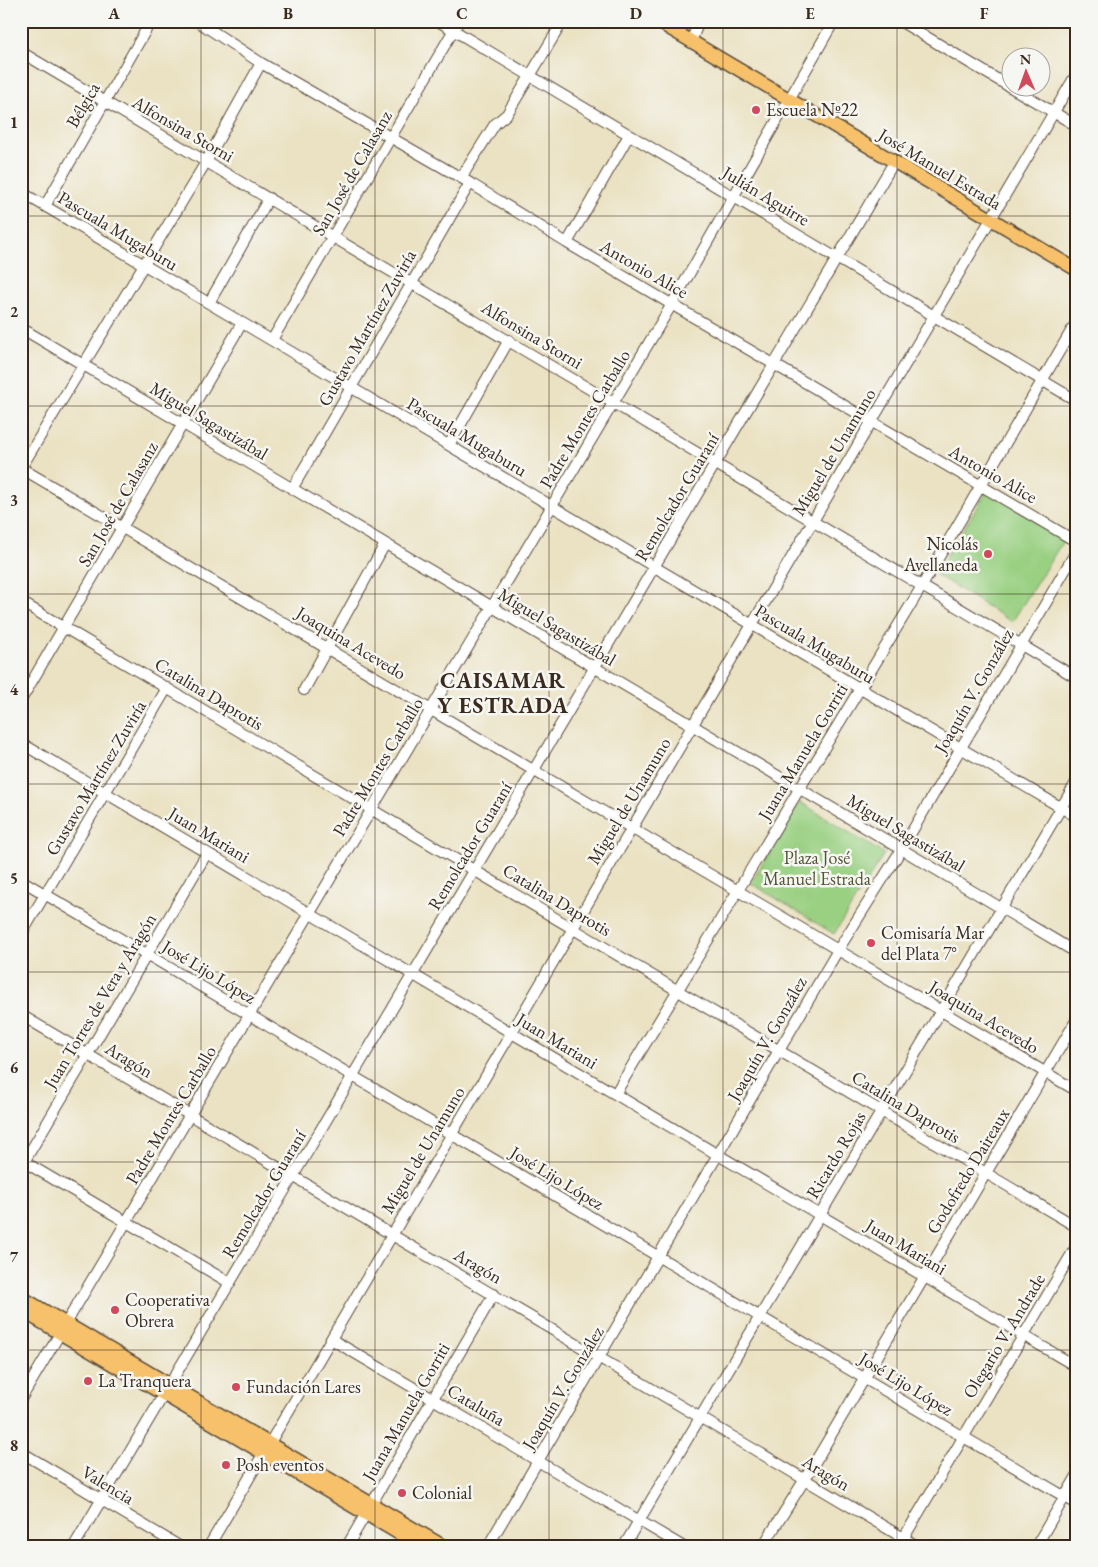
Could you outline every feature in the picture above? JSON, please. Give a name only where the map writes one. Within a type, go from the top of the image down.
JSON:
[{"type":"main road","name":"José Manuel Estrada","points":[[657,21],[1077,270]]},
{"type":"main road","points":[[21,1297],[63,1328],[369,1509],[443,1546]]},
{"type":"main road","points":[[21,1310],[63,1328]]},
{"type":"main road","points":[[369,1509],[420,1546]]},
{"type":"street","name":"Bélgica","points":[[45,206],[151,21]]},
{"type":"street","name":"Antonio Alice","points":[[197,21],[261,63],[465,181],[1077,542]]},
{"type":"street","name":"Julián Aguirre","points":[[438,21],[629,135],[736,196],[1077,401]]},
{"type":"street","name":"San José de Calasanz","points":[[272,340],[460,21]]},
{"type":"street","name":"Gustavo Martínez Zuviría","points":[[292,489],[412,282],[495,124],[507,114],[563,21]]},
{"type":"street","points":[[691,42],[699,21]]},
{"type":"street","name":"Padre Montes Carballo","points":[[21,1399],[736,196],[788,99],[834,21]]},
{"type":"street","points":[[900,21],[1000,80]]},
{"type":"street","name":"Alfonsina Storni","points":[[21,52],[412,282],[1077,678]]},
{"type":"street","points":[[21,468],[206,162],[261,63]]},
{"type":"street","name":"Miguel de Unamuno","points":[[209,1546],[1077,73]]},
{"type":"street","points":[[1030,98],[1077,126]]},
{"type":"street","points":[[568,243],[629,135]]},
{"type":"street","name":"Remolcador Guaraní","points":[[74,1546],[894,162]]},
{"type":"street","name":"Pascuala Mugaburu","points":[[21,192],[1077,817]]},
{"type":"street","points":[[208,303],[269,198]]},
{"type":"street","name":"Juana Manuela Gorriti","points":[[615,1094],[679,991],[922,586],[1077,321]]},
{"type":"street","name":"San José de Calasanz","points":[[21,700],[124,528],[242,323]]},
{"type":"street","name":"Miguel Sagastizábal","points":[[21,328],[1077,953]]},
{"type":"street","points":[[449,445],[509,340]]},
{"type":"street","name":"Joaquina Acevedo","points":[[21,468],[1077,1091]]},
{"type":"street","points":[[304,690],[385,544]]},
{"type":"street","name":"Joaquín V. González","points":[[488,1546],[838,950],[901,850],[1077,550]]},
{"type":"street","name":"Catalina Daprotis","points":[[21,602],[1077,1227]]},
{"type":"street","name":"Gustavo Martínez Zuviría","points":[[21,935],[167,688]]},
{"type":"street","name":"Juan Mariani","points":[[21,743],[1077,1367]]},
{"type":"street","name":"Ricardo Rojas","points":[[624,1546],[1077,781]]},
{"type":"street","name":"Juan Torres de Vera y Aragón","points":[[22,1162],[206,853]]},
{"type":"street","name":"José Lijo López","points":[[21,880],[1077,1504]]},
{"type":"street","name":"Aragón","points":[[21,1015],[805,1479],[901,1542],[917,1546]]},
{"type":"street","name":"Godofredo Daireaux","points":[[763,1546],[805,1479],[1077,1019]]},
{"type":"street","points":[[22,1162],[230,1283]]},
{"type":"street","name":"Olegario V. Andrade","points":[[901,1542],[1077,1245]]},
{"type":"street","name":"Juana Manuela Gorriti","points":[[346,1546],[494,1294]]},
{"type":"street","name":"Cataluña","points":[[331,1338],[682,1546]]},
{"type":"street","name":"Valencia","points":[[21,1452],[179,1546]]},
{"type":"street","points":[[1036,1546],[1077,1476]]},
{"type":"green space","points":[[988,490],[1065,538],[1012,622],[935,574]]},
{"type":"green space","name":"Plaza José Manuel Estrada","points":[[800,802],[884,854],[834,934],[751,883]]},
{"type":"place","name":"Escuela Nº22","points":[[756,110]]},
{"type":"place","name":"Nicolás Avellaneda","points":[[988,554]]},
{"type":"place","name":"Comisaría Mar del Plata 7°","points":[[871,943]]},
{"type":"place","name":"Cooperativa Obrera","points":[[115,1310]]},
{"type":"place","name":"La Tranquera","points":[[88,1381]]},
{"type":"place","name":"Fundación Lares","points":[[236,1387]]},
{"type":"place","name":"Posh eventos","points":[[226,1465]]},
{"type":"place","name":"Colonial","points":[[402,1493]]},
{"type":"district","name":"CAISAMAR Y ESTRADA","points":[[503,692]]}]
